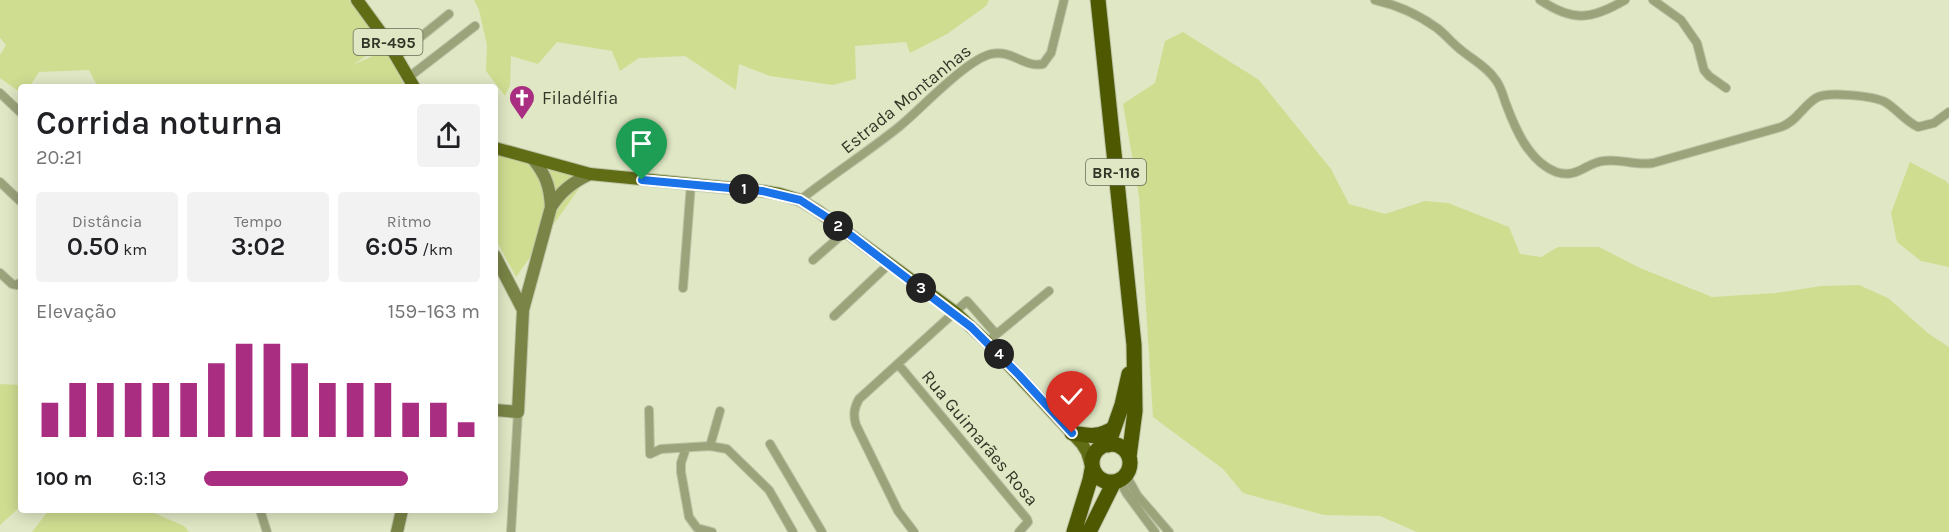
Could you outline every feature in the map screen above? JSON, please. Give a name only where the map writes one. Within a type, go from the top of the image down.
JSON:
[{"type":"highway","name":"BR-116","points":[[1089,532],[1120,479],[1129,470],[1135,411],[1134,345],[1098,0]]},
{"type":"highway","name":"BR-116","points":[[1074,532],[1090,480],[1093,455],[1105,445],[1122,405],[1134,345]]},
{"type":"highway","points":[[1072,433],[1101,436],[1114,428]]},
{"type":"highway","points":[[1105,445],[1124,450],[1129,457]]},
{"type":"highway","points":[[1092,469],[1102,479],[1120,479]]},
{"type":"main road","name":"BR-495","points":[[357,0],[397,56],[412,82]]},
{"type":"main road","points":[[498,149],[590,174],[762,191],[800,200],[992,338],[1087,452],[1092,469]]},
{"type":"main road","points":[[1072,433],[1105,445]]},
{"type":"street","name":"Estrada Montanhas","points":[[800,200],[901,125],[967,68],[984,57],[1000,53],[1018,57],[1030,65],[1044,64],[1051,54],[1064,0]]},
{"type":"street","points":[[1375,0],[1405,10],[1425,21],[1438,29],[1460,50],[1482,64],[1497,81],[1524,142],[1548,168],[1567,174],[1578,172],[1605,160],[1637,164],[1653,163],[1781,127],[1791,122],[1814,99],[1823,94],[1883,101],[1918,127],[1934,123],[1949,112]]},
{"type":"street","points":[[1540,0],[1561,13],[1576,17],[1611,8],[1625,0]]},
{"type":"street","points":[[1653,0],[1682,20],[1697,43],[1704,70],[1726,88]]},
{"type":"street","points":[[397,56],[449,14]]},
{"type":"street","points":[[412,82],[475,26]]},
{"type":"street","points":[[0,93],[18,110]]},
{"type":"street","points":[[513,531],[523,310],[551,207],[550,186],[543,171],[533,159]]},
{"type":"street","points":[[551,207],[559,195],[571,184],[590,174]]},
{"type":"street","points":[[0,182],[18,199]]},
{"type":"street","points":[[683,288],[692,184]]},
{"type":"street","points":[[813,260],[845,232]]},
{"type":"street","points":[[498,262],[523,310]]},
{"type":"street","points":[[834,316],[890,264]]},
{"type":"street","points":[[0,273],[12,284],[18,283]]},
{"type":"street","points":[[992,338],[1049,291]]},
{"type":"street","points":[[914,532],[898,511],[854,419],[854,411],[859,399],[954,312]]},
{"type":"street","name":"Rua Guimarães Rosa","points":[[898,364],[1027,519],[1028,522],[1019,532]]},
{"type":"street","points":[[498,410],[518,412]]},
{"type":"street","points":[[650,410],[650,454],[661,448],[710,446],[727,449],[769,490],[792,532]]},
{"type":"street","points":[[710,446],[720,411]]},
{"type":"street","points":[[770,444],[822,532]]},
{"type":"street","points":[[686,448],[681,463],[681,472],[689,517],[697,528],[712,532]]},
{"type":"street","points":[[1120,479],[1126,494],[1155,532]]},
{"type":"street","points":[[1120,479],[1169,532]]},
{"type":"street","points":[[261,513],[267,532]]},
{"type":"street","points":[[397,532],[401,513]]},
{"type":"green space","points":[[0,0],[349,0],[387,41],[353,65],[386,50],[403,84],[96,84],[89,70],[39,72],[31,84],[18,84],[18,91],[0,78],[0,55],[6,45],[0,38]]},
{"type":"green space","points":[[474,0],[989,0],[986,6],[947,34],[910,53],[906,42],[855,46],[856,79],[833,85],[770,76],[739,64],[736,90],[685,56],[639,58],[620,71],[612,51],[557,42],[538,64],[511,56],[510,85],[505,96],[486,71],[487,45],[479,10]]},
{"type":"green space","points":[[1183,32],[1259,80],[1331,169],[1349,204],[1385,214],[1425,201],[1448,203],[1509,227],[1520,254],[1541,257],[1558,247],[1599,247],[1640,268],[1712,297],[1776,293],[1821,286],[1859,285],[1888,298],[1929,334],[1949,347],[1949,532],[1417,532],[1380,516],[1324,515],[1243,493],[1223,469],[1153,417],[1139,196],[1123,104],[1155,83],[1165,41]]},
{"type":"green space","points":[[498,149],[593,169],[516,277],[498,244]]},
{"type":"green space","points":[[1910,162],[1946,181],[1949,185],[1949,267],[1921,261],[1897,242],[1891,213]]},
{"type":"green space","points":[[0,384],[18,385],[18,509],[0,525]]},
{"type":"green space","points":[[47,513],[154,513],[184,526],[189,532],[32,532]]},
{"type":"place","name":"Filadélfia","points":[[522,121]]},
{"type":"route","points":[[642,180],[762,191],[800,200],[828,218],[954,312],[987,342],[1072,433]]}]
